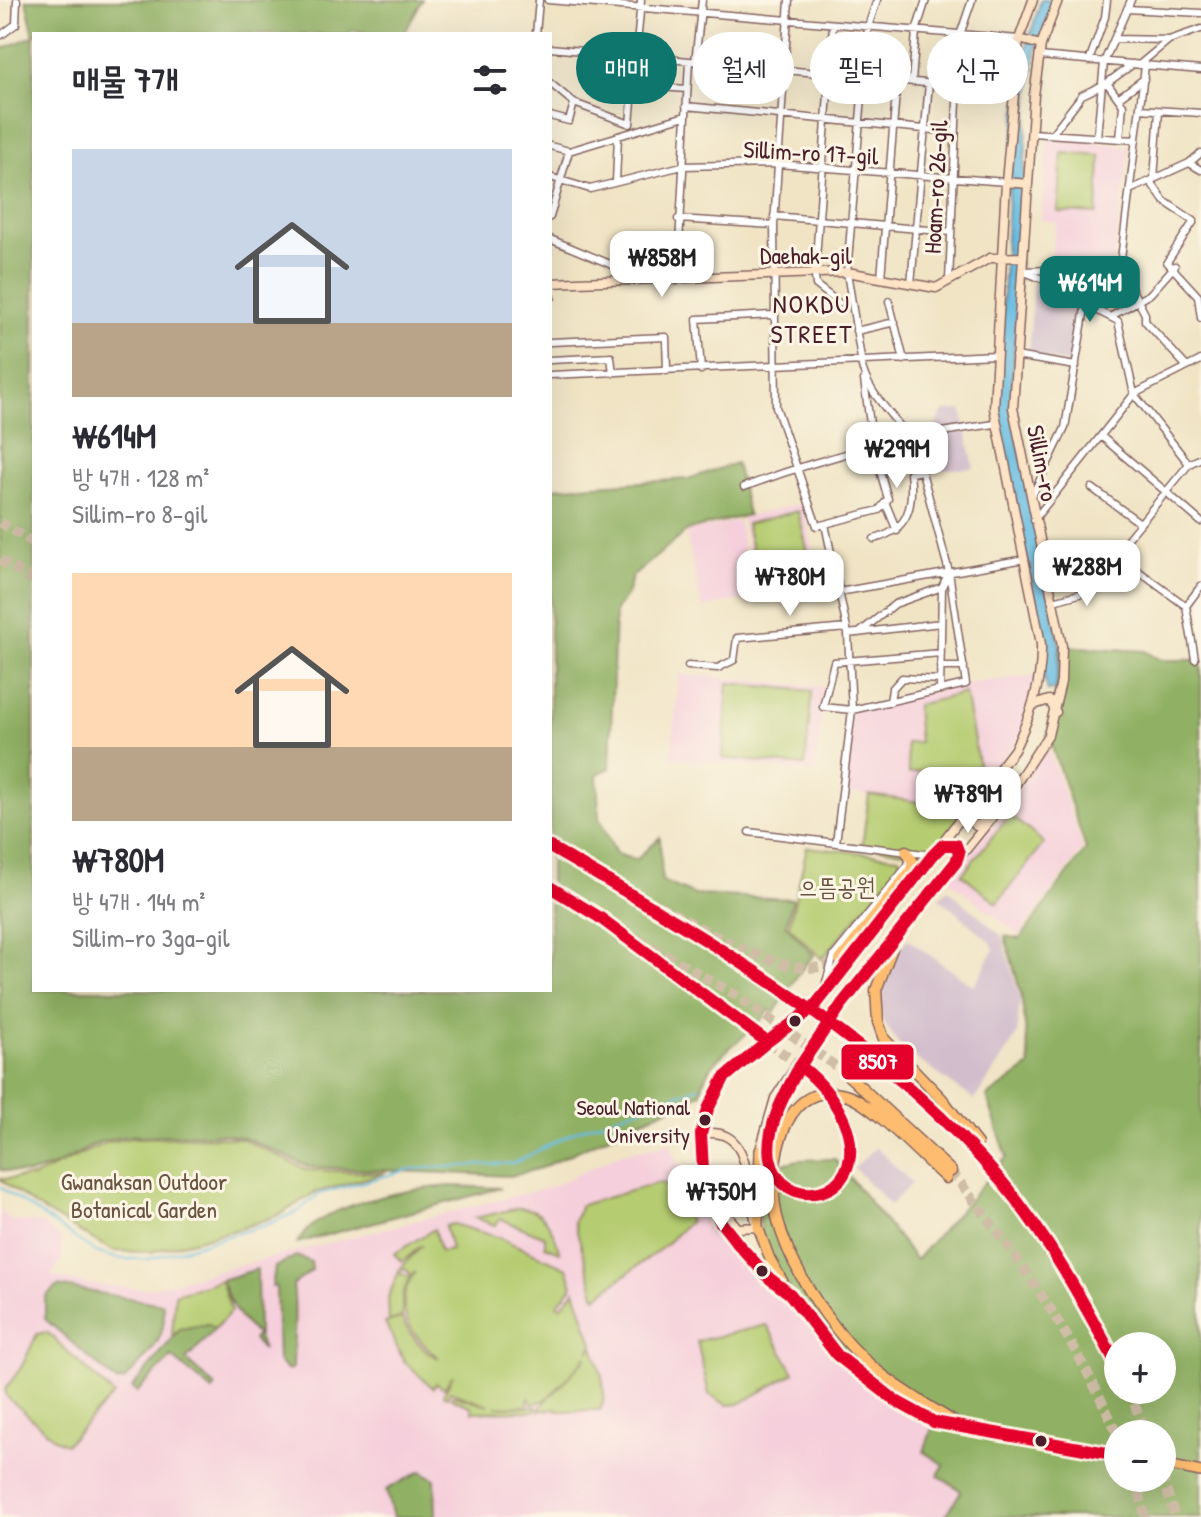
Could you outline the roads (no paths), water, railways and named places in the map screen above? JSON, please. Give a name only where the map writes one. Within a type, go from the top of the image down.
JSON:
[{"type":"highway","points":[[906,851],[912,860],[912,869]]},
{"type":"highway","points":[[840,960],[912,869],[933,855]]},
{"type":"highway","points":[[867,1051],[974,1147],[942,1099],[884,1039],[878,1022],[876,990],[896,937]]},
{"type":"highway","points":[[765,1149],[786,1093],[822,1030]]},
{"type":"highway","points":[[848,1075],[948,1175],[864,1105],[834,1092],[817,1094],[794,1109],[782,1134],[776,1214],[790,1255],[810,1292],[862,1359],[882,1378],[967,1430]]},
{"type":"main road","name":"Sillim-ro","points":[[1022,32],[1033,0]]},
{"type":"main road","name":"Sillim-ro","points":[[822,1030],[996,813],[1048,735],[1056,712],[1063,658],[1013,422],[1021,257],[1040,45],[1058,0]]},
{"type":"main road","points":[[1028,42],[1040,45]]},
{"type":"main road","name":"Sillim-ro","points":[[700,1161],[701,1134],[712,1099],[730,1071],[814,1007],[1014,750],[1034,705],[1040,674],[1041,644],[995,424],[1006,182],[1013,104]]},
{"type":"main road","points":[[1006,182],[1028,184]]},
{"type":"main road","points":[[848,274],[937,293],[991,263],[1021,257]]},
{"type":"main road","name":"Daehak-gil","points":[[552,291],[646,279],[848,274],[936,288],[990,258],[1004,260]]},
{"type":"main road","points":[[552,291],[676,280]]},
{"type":"main road","points":[[999,355],[1015,356]]},
{"type":"main road","points":[[995,424],[1013,422]]},
{"type":"main road","points":[[1025,559],[1042,556]]},
{"type":"main road","points":[[1034,705],[1049,700],[1056,712]]},
{"type":"main road","points":[[969,809],[969,818],[976,826],[996,813]]},
{"type":"main road","points":[[941,846],[956,845],[959,853],[956,862]]},
{"type":"main road","points":[[701,1134],[712,1132],[725,1136],[739,1147],[746,1165],[749,1208],[770,1259],[790,1294],[837,1355],[867,1382],[934,1422],[1104,1453]]},
{"type":"main road","points":[[758,1227],[765,1149]]},
{"type":"main road","points":[[700,1161],[704,1188],[720,1221],[769,1278],[790,1294]]},
{"type":"main road","points":[[704,1188],[738,1228],[758,1227]]},
{"type":"main road","points":[[1176,1467],[1201,1472]]},
{"type":"street","points":[[0,36],[16,24],[17,0]]},
{"type":"street","points":[[536,32],[539,0]]},
{"type":"street","points":[[548,0],[641,4],[702,13],[927,32]]},
{"type":"street","points":[[676,280],[687,89],[702,0]]},
{"type":"street","points":[[787,32],[789,0]]},
{"type":"street","points":[[868,32],[877,0]]},
{"type":"street","points":[[926,0],[916,31],[912,82],[927,83]]},
{"type":"street","name":"Hoam-ro 26-gil","points":[[961,32],[972,0]]},
{"type":"street","points":[[1089,61],[1105,17],[1107,0]]},
{"type":"street","points":[[1097,137],[1105,83],[1104,62],[1131,0]]},
{"type":"street","points":[[638,32],[641,4]]},
{"type":"street","points":[[1127,9],[1201,13]]},
{"type":"street","points":[[832,32],[833,24]]},
{"type":"street","points":[[1114,39],[1169,40],[1201,29]]},
{"type":"street","points":[[1052,134],[1082,95],[1139,65],[1169,40]]},
{"type":"street","points":[[552,48],[576,50]]},
{"type":"street","points":[[1039,56],[1201,69]]},
{"type":"street","points":[[677,60],[692,61]]},
{"type":"street","points":[[1139,65],[1144,79],[1120,267],[1145,321],[1187,367]]},
{"type":"street","points":[[1118,98],[1144,79]]},
{"type":"street","points":[[1105,83],[1123,105],[1120,139]]},
{"type":"street","points":[[552,85],[574,103],[630,124]]},
{"type":"street","points":[[677,88],[687,89]]},
{"type":"street","points":[[552,117],[569,121],[574,103]]},
{"type":"street","points":[[629,133],[632,104]]},
{"type":"street","points":[[782,104],[772,276],[776,407],[817,526],[879,510],[886,504]]},
{"type":"street","points":[[827,104],[815,275],[816,285],[839,303]]},
{"type":"street","points":[[861,104],[848,274],[873,446],[888,493],[886,504],[897,531]]},
{"type":"street","points":[[881,278],[895,104]]},
{"type":"street","points":[[911,284],[927,104]]},
{"type":"street","name":"Hoam-ro 26-gil","points":[[949,281],[957,104]]},
{"type":"street","points":[[686,106],[955,132]]},
{"type":"street","points":[[1140,109],[1201,113]]},
{"type":"street","points":[[1159,111],[1152,180],[1164,201],[1194,221],[1167,262],[1175,266],[1198,296],[1201,318]]},
{"type":"street","points":[[552,147],[569,151],[685,116]]},
{"type":"street","points":[[1032,133],[1136,140]]},
{"type":"street","points":[[616,182],[618,136]]},
{"type":"street","points":[[552,208],[569,151]]},
{"type":"street","points":[[1130,190],[1189,163],[1201,153]]},
{"type":"street","points":[[1189,163],[1201,170]]},
{"type":"street","name":"Sillim-ro 17-gil","points":[[552,178],[590,189],[682,166],[778,164],[1006,182]]},
{"type":"street","points":[[774,216],[951,232]]},
{"type":"street","points":[[678,219],[774,225]]},
{"type":"street","points":[[552,240],[646,279]]},
{"type":"street","points":[[1110,317],[1138,302],[1175,266]]},
{"type":"street","points":[[1022,271],[1120,267]]},
{"type":"street","points":[[1078,293],[1079,269]]},
{"type":"street","points":[[1022,271],[1078,293],[1090,307],[1118,321],[1134,394],[1189,464]]},
{"type":"street","points":[[889,301],[904,360]]},
{"type":"street","points":[[1030,499],[1065,428],[1086,302]]},
{"type":"street","points":[[701,370],[697,319],[773,315]]},
{"type":"street","points":[[856,331],[895,322]]},
{"type":"street","points":[[552,342],[666,337],[667,371]]},
{"type":"street","points":[[552,375],[999,355]]},
{"type":"street","points":[[1015,356],[1076,366]]},
{"type":"street","points":[[552,360],[611,357],[613,373]]},
{"type":"street","points":[[1034,520],[1134,394],[1201,360]]},
{"type":"street","points":[[861,362],[871,391],[908,436],[922,471],[949,572],[966,684],[852,710],[823,707],[834,662],[941,653]]},
{"type":"street","name":"Sillim-ro","points":[[744,487],[796,467],[908,436],[995,424]]},
{"type":"street","points":[[1101,436],[1201,522]]},
{"type":"street","points":[[1053,601],[1083,593],[1189,464],[1201,458]]},
{"type":"street","points":[[874,539],[897,531],[912,502],[910,473],[922,471]]},
{"type":"street","points":[[1092,488],[1140,523]]},
{"type":"street","points":[[825,524],[847,631],[852,710],[836,843]]},
{"type":"street","points":[[1115,554],[1186,606],[1195,659]]},
{"type":"street","points":[[839,592],[1025,559]]},
{"type":"street","points":[[940,690],[942,587],[949,572]]},
{"type":"street","points":[[1186,606],[1201,586]]},
{"type":"street","points":[[859,633],[895,604],[942,587]]},
{"type":"street","points":[[688,666],[718,668],[734,660],[737,638],[847,631],[859,633],[941,623]]},
{"type":"street","points":[[940,667],[964,667]]},
{"type":"street","points":[[890,702],[892,689],[902,678],[940,680]]},
{"type":"street","points":[[749,832],[933,855]]},
{"type":"street","points":[[822,996],[834,956],[908,865],[906,851]]},
{"type":"water","points":[[1041,0],[1054,0],[1037,47],[1028,106],[1011,408],[1060,645],[1056,689],[1048,691],[1043,674],[1044,644],[997,410],[1009,181],[1017,104],[1028,104],[1028,42]]},
{"type":"waterway","points":[[0,1187],[96,1252],[119,1259],[149,1259],[266,1225],[297,1212],[319,1194],[411,1169],[514,1163],[576,1131],[699,1087]]},
{"type":"tunnel","points":[[0,522],[32,542]]},
{"type":"tunnel","points":[[0,560],[32,579]]},
{"type":"tunnel","points":[[552,848],[752,969],[867,1051]]},
{"type":"tunnel","points":[[552,888],[603,919]]},
{"type":"tunnel","points":[[658,905],[772,961],[797,967],[819,967],[839,961]]},
{"type":"tunnel","points":[[599,917],[815,1077],[843,1117],[852,1149],[847,1173],[832,1188],[812,1193],[792,1189],[776,1174],[770,1148]]},
{"type":"tunnel","points":[[638,939],[734,994],[848,1075]]},
{"type":"tunnel","points":[[971,1150],[1034,1226],[1104,1341]]},
{"type":"tunnel","points":[[951,1171],[1043,1298],[1083,1365],[1110,1420]]},
{"type":"tunnel","points":[[1134,1404],[1141,1420]]},
{"type":"tunnel","points":[[1139,1492],[1145,1517]]},
{"type":"tunnel","points":[[1167,1492],[1175,1517]]},
{"type":"place","name":"Seoul National University","points":[[705,1120]]},
{"type":"district","name":"NOKDU STREET","points":[[812,318]]},
{"type":"park label","name":"으뜸공원","points":[[837,886]]},
{"type":"park label","name":"Gwanaksan Outdoor Botanical Garden","points":[[144,1195]]}]
